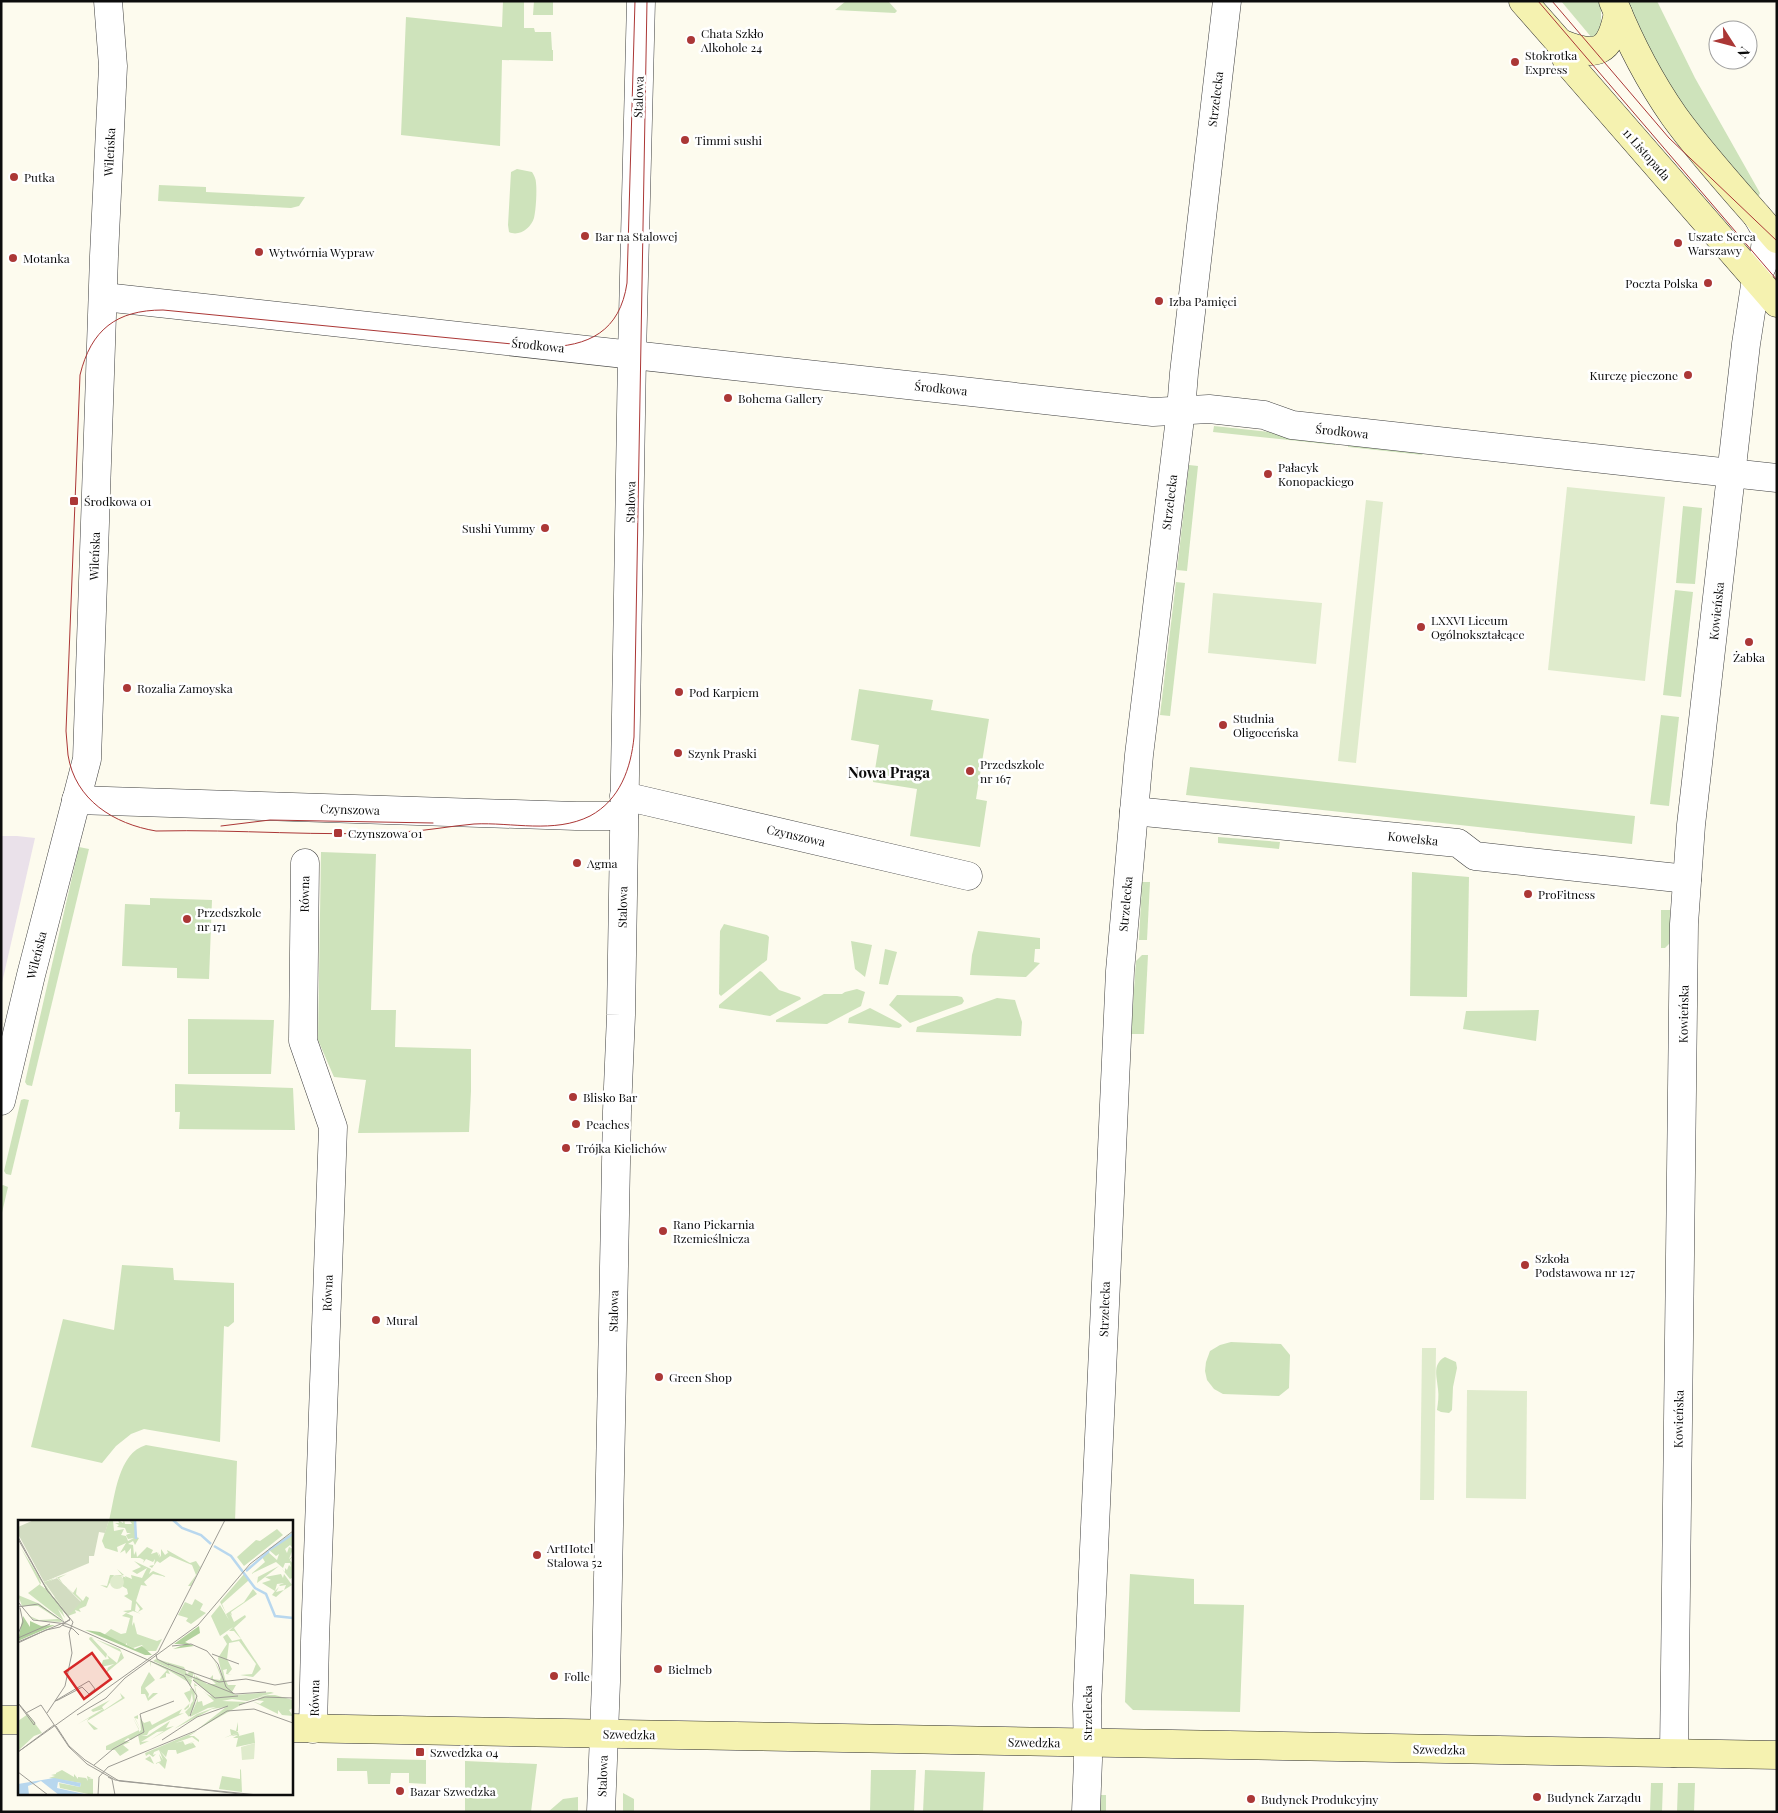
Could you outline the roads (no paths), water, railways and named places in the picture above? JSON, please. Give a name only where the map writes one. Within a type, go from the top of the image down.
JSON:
[{"type":"street","name":"Wileńska","points":[[1,1101],[31,975],[87,759],[113,66],[108,1]]},
{"type":"street","name":"Stalowa","points":[[602,1812],[641,1]]},
{"type":"street","name":"Strzelecka","points":[[1086,1812],[1088,1760],[1086,1705],[1117,1020],[1134,810],[1227,1]]},
{"type":"street","name":"11 Listopada","points":[[1530,6],[1560,43],[1568,63],[1767,274],[1777,303]]},
{"type":"street","points":[[1560,43],[1579,51],[1594,51],[1603,47],[1610,41],[1614,30],[1615,7]]},
{"type":"street","points":[[1615,7],[1644,68],[1674,116],[1777,239]]},
{"type":"street","name":"Kowieńska","points":[[1674,1753],[1683,953],[1687,879],[1691,825],[1750,318],[1767,274],[1763,264],[1766,240],[1764,228],[1758,216]]},
{"type":"street","name":"Środkowa","points":[[104,297],[1153,412],[1218,410],[1264,415],[1292,425],[1777,478]]},
{"type":"street","name":"Czynszowa","points":[[76,800],[566,816],[624,806],[968,876]]},
{"type":"street","name":"Kowelska","points":[[1134,810],[1458,842],[1475,856],[1687,879]]},
{"type":"street","name":"Równa","points":[[302,1728],[314,1660],[333,1127],[303,1041],[305,863]]},
{"type":"street","points":[[1,1720],[18,1720]]},
{"type":"street","name":"Szwedzka","points":[[302,1728],[1777,1755]]},
{"type":"tram line","points":[[635,1],[627,283],[623,300],[617,313],[600,333],[575,344],[543,347],[163,310],[146,311],[119,319],[108,326],[91,346],[80,375],[66,731],[68,755],[72,771],[79,785],[88,797],[112,816],[140,828],[156,831],[372,833],[474,824],[547,826],[562,825],[590,816],[609,801],[616,792],[627,771],[634,737],[647,1]]},
{"type":"tram line","points":[[1538,1],[1777,280]]},
{"type":"tram line","points":[[1552,1],[1669,138],[1777,241]]},
{"type":"tram line","points":[[221,826],[270,820],[433,823]]},
{"type":"place","name":"Chata Szkło Alkohole 24","points":[[691,40]]},
{"type":"place","name":"Stokrotka Express","points":[[1515,62]]},
{"type":"place","name":"Timmi sushi","points":[[685,140]]},
{"type":"place","name":"Putka","points":[[14,177]]},
{"type":"place","name":"Bar na Stalowej","points":[[585,236]]},
{"type":"place","name":"Uszate Serca Warszawy","points":[[1678,243]]},
{"type":"place","name":"Wytwórnia Wypraw","points":[[259,252]]},
{"type":"place","name":"Motanka","points":[[13,258]]},
{"type":"place","name":"Poczta Polska","points":[[1708,283]]},
{"type":"place","name":"Izba Pamięci","points":[[1159,301]]},
{"type":"place","name":"Kurczę pieczone","points":[[1688,375]]},
{"type":"place","name":"Bohema Gallery","points":[[728,398]]},
{"type":"place","name":"Pałacyk Konopackiego","points":[[1268,474]]},
{"type":"place","name":"Środkowa 01","points":[[74,501]]},
{"type":"place","name":"Sushi Yummy","points":[[545,528]]},
{"type":"place","name":"LXXVI Liceum Ogólnokształcące","points":[[1421,627]]},
{"type":"place","name":"Żabka","points":[[1749,642]]},
{"type":"place","name":"Rozalia Zamoyska","points":[[127,688]]},
{"type":"place","name":"Pod Karpiem","points":[[679,692]]},
{"type":"place","name":"Studnia Oligoceńska","points":[[1223,725]]},
{"type":"place","name":"Szynk Praski","points":[[678,753]]},
{"type":"place","name":"Przedszkole nr 167","points":[[970,771]]},
{"type":"place","name":"Czynszowa 01","points":[[338,833]]},
{"type":"place","name":"Agma","points":[[577,863]]},
{"type":"place","name":"ProFitness","points":[[1528,894]]},
{"type":"place","name":"Przedszkole nr 171","points":[[187,919]]},
{"type":"place","name":"Blisko Bar","points":[[573,1097]]},
{"type":"place","name":"Peaches","points":[[576,1124]]},
{"type":"place","name":"Trójka Kielichów","points":[[566,1148]]},
{"type":"place","name":"Rano Piekarnia Rzemieślnicza","points":[[663,1231]]},
{"type":"place","name":"Szkoła Podstawowa nr 127","points":[[1525,1265]]},
{"type":"place","name":"Mural","points":[[376,1320]]},
{"type":"place","name":"Green Shop","points":[[659,1377]]},
{"type":"place","name":"ArtHotel Stalowa 52","points":[[537,1555]]},
{"type":"place","name":"Bielmeb","points":[[658,1669]]},
{"type":"place","name":"Folle","points":[[554,1676]]},
{"type":"place","name":"Szwedzka 04","points":[[420,1752]]},
{"type":"place","name":"Bazar Szwedzka","points":[[400,1791]]},
{"type":"place","name":"Budynek Zarządu","points":[[1537,1797]]},
{"type":"place","name":"Budynek Produkcyjny","points":[[1251,1799]]},
{"type":"district","name":"Nowa Praga","points":[[889,772]]}]
